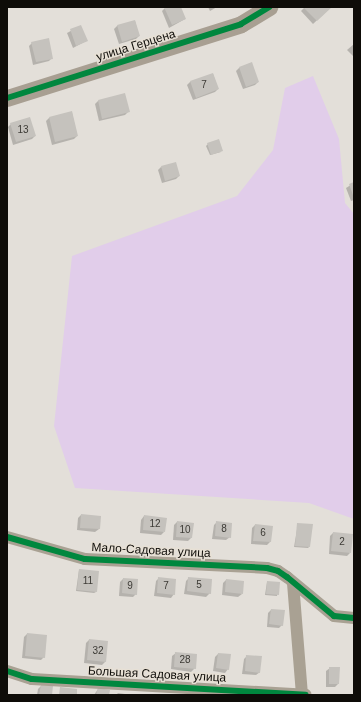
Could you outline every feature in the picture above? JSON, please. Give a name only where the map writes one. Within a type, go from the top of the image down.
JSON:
[{"type":"street","name":"улица Герцена","points":[[7,98],[241,24],[269,7]]},
{"type":"street","name":"Мало-Садовая улица","points":[[7,537],[85,559],[267,568],[278,571],[334,616],[354,618]]},
{"type":"street","points":[[293,583],[302,695]]},
{"type":"street","name":"Большая Садовая улица","points":[[7,671],[32,679],[306,695]]},
{"type":"shaded area","points":[[313,76],[339,139],[345,203],[354,214],[354,519],[309,503],[75,488],[54,426],[72,256],[237,196],[273,150],[285,88]]},
{"type":"building","points":[[164,7],[181,7],[186,19],[172,25]]},
{"type":"building","points":[[303,7],[332,7],[317,21]]},
{"type":"building","points":[[135,20],[140,36],[122,42],[117,25]]},
{"type":"building","points":[[81,25],[88,41],[76,46],[70,29]]},
{"type":"building","points":[[49,38],[53,59],[36,62],[31,42]]},
{"type":"building","points":[[252,62],[259,82],[246,87],[239,67]]},
{"type":"building","points":[[213,73],[219,89],[196,98],[190,81]]},
{"type":"building","points":[[125,93],[130,112],[102,119],[98,100]]},
{"type":"building","points":[[72,111],[78,136],[55,142],[49,117]]},
{"type":"building","points":[[30,117],[36,136],[16,142],[10,123]]},
{"type":"building","points":[[219,139],[223,151],[211,155],[207,143]]},
{"type":"building","points":[[176,162],[180,176],[165,181],[161,166]]},
{"type":"building","points":[[354,182],[354,198],[349,184]]},
{"type":"building","points":[[81,514],[101,516],[100,529],[80,528]]},
{"type":"building","points":[[144,515],[167,518],[165,532],[143,530]]},
{"type":"building","points":[[177,521],[194,523],[192,538],[176,537]]},
{"type":"building","points":[[216,521],[232,523],[231,538],[215,536]]},
{"type":"building","points":[[297,523],[313,524],[310,547],[295,546]]},
{"type":"building","points":[[255,524],[273,526],[271,542],[253,541]]},
{"type":"building","points":[[333,532],[353,534],[351,553],[331,551]]},
{"type":"building","points":[[79,569],[99,571],[97,592],[77,590]]},
{"type":"building","points":[[158,577],[176,579],[175,595],[157,593]]},
{"type":"building","points":[[188,577],[212,579],[211,594],[187,591]]},
{"type":"building","points":[[123,578],[138,579],[137,595],[122,593]]},
{"type":"building","points":[[226,579],[244,581],[243,594],[225,592]]},
{"type":"building","points":[[267,581],[280,582],[279,595],[266,594]]},
{"type":"building","points":[[271,609],[285,610],[283,626],[269,624]]},
{"type":"building","points":[[27,633],[47,635],[45,658],[25,656]]},
{"type":"building","points":[[89,639],[108,641],[106,662],[87,660]]},
{"type":"building","points":[[175,652],[197,654],[196,669],[174,667]]},
{"type":"building","points":[[218,653],[231,654],[229,670],[216,668]]},
{"type":"building","points":[[246,655],[262,656],[260,673],[245,671]]},
{"type":"building","points":[[329,667],[340,667],[339,684],[329,684]]},
{"type":"building","points":[[41,685],[53,686],[52,695],[39,695]]},
{"type":"building","points":[[60,687],[77,689],[77,695],[59,695]]},
{"type":"building","points":[[98,688],[110,690],[109,695],[96,695]]},
{"type":"cycle path","points":[[7,98],[241,24],[269,7]]},
{"type":"cycle path","points":[[7,537],[85,559],[267,568],[278,571],[287,577],[334,616],[354,618]]},
{"type":"cycle path","points":[[7,671],[32,679],[306,695]]}]
